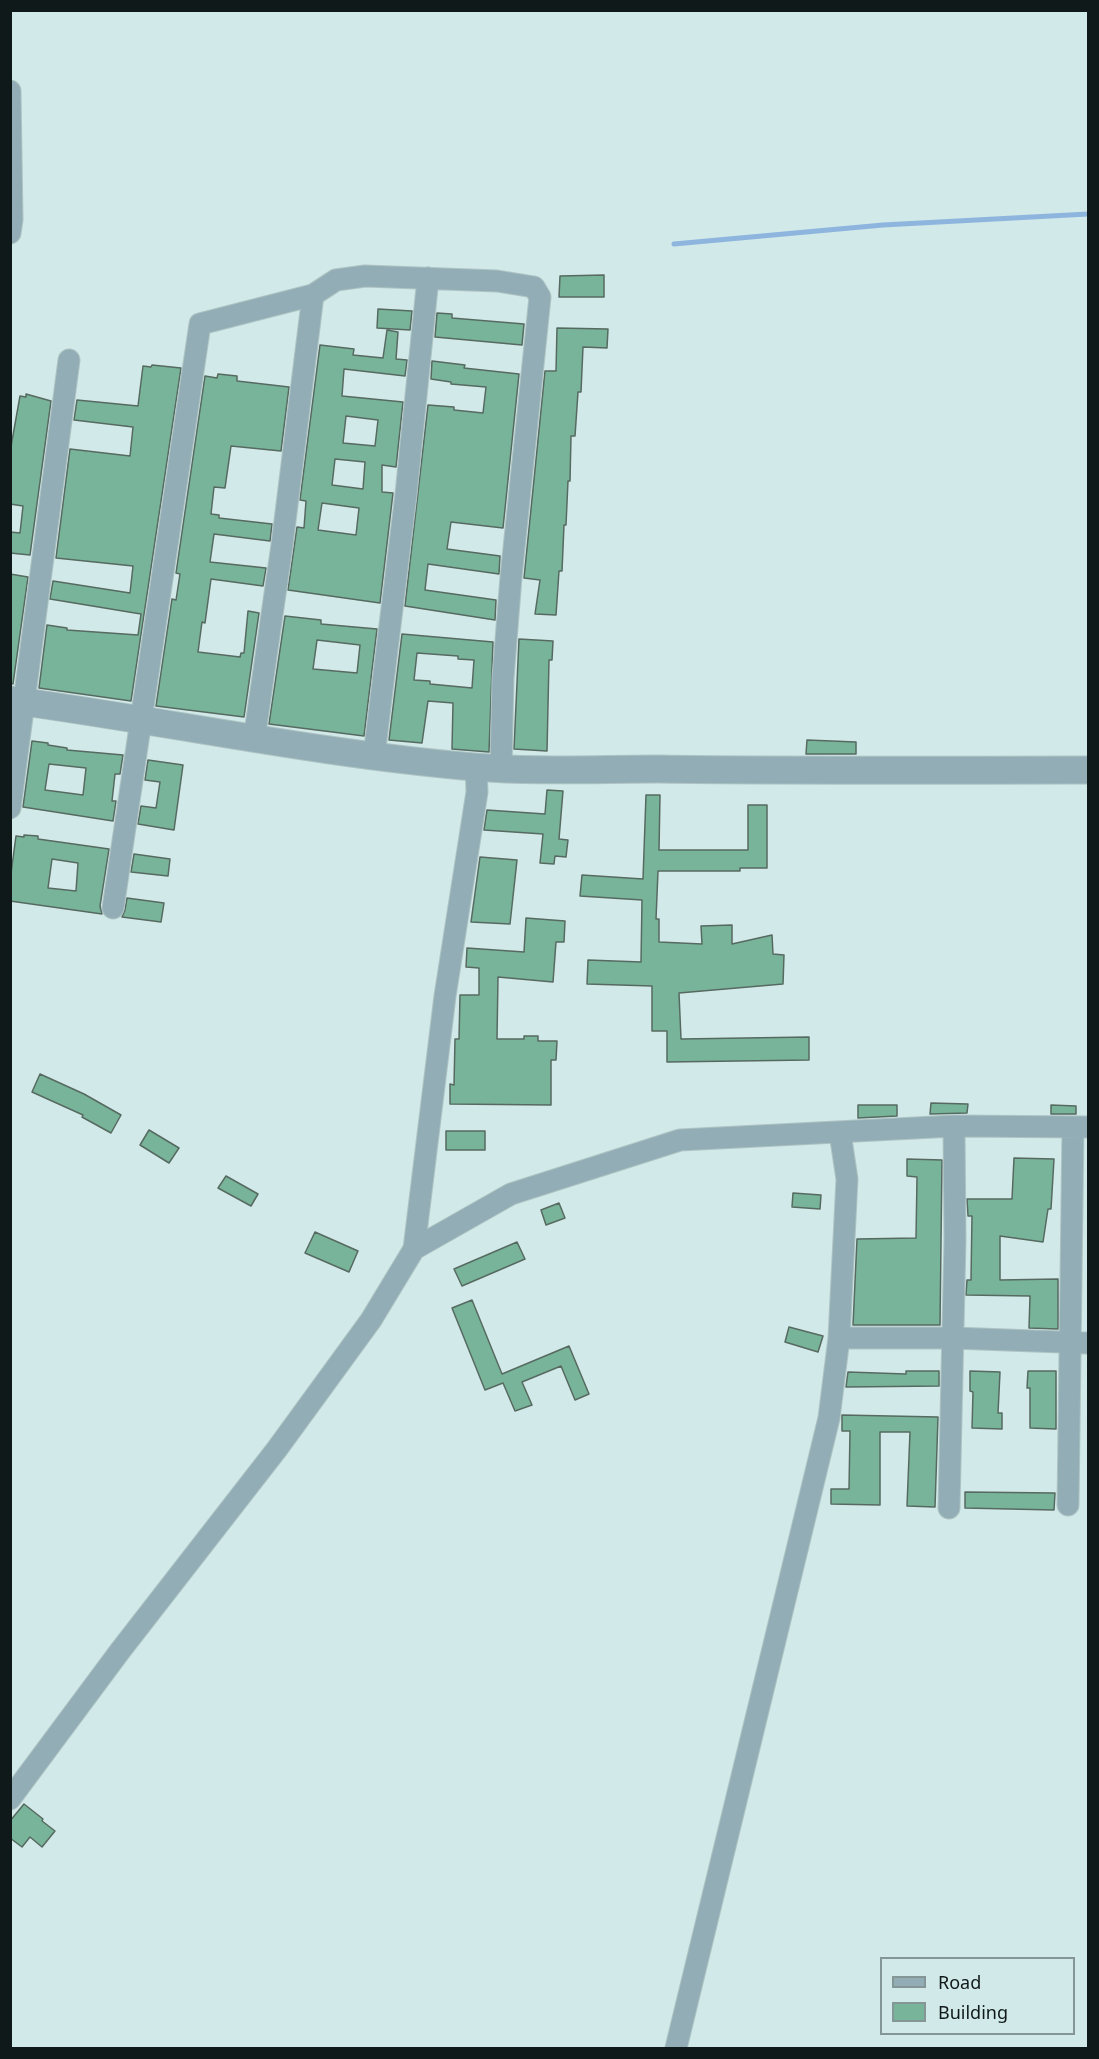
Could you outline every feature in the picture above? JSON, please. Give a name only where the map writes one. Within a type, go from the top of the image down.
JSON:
[{"type":"street","points":[[10,91],[12,220],[10,233]]},
{"type":"street","points":[[10,1799],[120,1651],[277,1449],[365,1329],[414,1249],[445,996],[477,792],[488,767],[503,678],[540,297],[534,287],[497,281],[365,276],[336,280],[313,294],[200,324],[113,908]]},
{"type":"street","points":[[374,756],[406,494],[428,278]]},
{"type":"street","points":[[254,740],[282,546],[313,294]]},
{"type":"street","points":[[10,808],[17,701],[69,360]]},
{"type":"street","points":[[17,701],[140,719],[254,740],[374,756],[488,767],[1089,770]]},
{"type":"street","points":[[414,1249],[511,1194],[680,1140],[954,1126],[1081,1127],[1080,1343],[1068,1505]]},
{"type":"street","points":[[949,1508],[954,1126]]},
{"type":"street","points":[[676,2049],[829,1418],[839,1338],[847,1179],[840,1133]]},
{"type":"street","points":[[839,1338],[953,1338],[1080,1343]]},
{"type":"building","points":[[604,275],[604,297],[559,297],[560,276]]},
{"type":"building","points":[[378,309],[412,311],[410,330],[377,328]]},
{"type":"building","points":[[437,313],[452,314],[452,318],[524,324],[522,345],[435,337]]},
{"type":"building","points":[[557,328],[608,329],[607,348],[583,347],[581,392],[578,392],[575,436],[571,436],[570,481],[568,481],[562,571],[559,571],[556,615],[535,614],[540,580],[524,578],[545,371],[556,371]]},
{"type":"building","points":[[387,330],[398,332],[396,359],[407,360],[405,376],[344,369],[342,396],[403,402],[396,467],[382,465],[382,492],[393,493],[380,603],[288,590],[297,527],[304,528],[306,501],[300,500],[320,345],[354,349],[353,355],[383,358]],"holes":[[[346,416],[378,420],[375,446],[343,443]],[[335,459],[365,462],[363,489],[332,485]],[[322,503],[359,508],[356,535],[318,530]]]},
{"type":"building","points":[[432,361],[465,365],[464,368],[519,374],[503,528],[451,522],[447,549],[500,556],[499,574],[428,564],[425,590],[496,600],[495,620],[405,606],[428,405],[483,413],[486,387],[451,384],[451,382],[431,379]]},
{"type":"building","points":[[152,365],[181,368],[131,701],[39,688],[47,625],[67,628],[67,630],[138,635],[141,614],[50,599],[53,581],[130,593],[133,566],[56,558],[70,449],[130,456],[133,427],[74,420],[77,400],[138,406],[143,366],[151,367]]},
{"type":"building","points":[[218,374],[237,376],[237,381],[289,387],[281,451],[231,446],[225,488],[214,487],[211,514],[219,515],[219,518],[272,524],[270,541],[214,534],[210,562],[266,568],[263,586],[211,579],[205,623],[202,622],[198,652],[240,657],[241,653],[244,653],[248,611],[259,613],[244,717],[156,706],[172,599],[176,600],[180,574],[176,573],[205,376],[217,378]]},
{"type":"building","points":[[26,394],[51,401],[30,555],[10,553],[10,532],[20,533],[23,506],[10,504],[10,452],[20,396],[26,397]]},
{"type":"building","points":[[10,574],[28,577],[13,684],[10,683]]},
{"type":"building","points":[[285,616],[321,620],[321,624],[377,629],[364,736],[269,724]],"holes":[[[317,640],[360,645],[357,673],[313,669]]]},
{"type":"building","points":[[402,634],[493,642],[489,752],[452,749],[453,703],[428,701],[422,743],[389,740]],"holes":[[[417,653],[458,656],[458,659],[474,660],[472,688],[414,680]]]},
{"type":"building","points":[[519,639],[553,641],[552,660],[549,660],[547,751],[514,749]]},
{"type":"building","points":[[807,740],[856,742],[856,754],[806,754]]},
{"type":"building","points":[[32,741],[48,743],[48,745],[67,748],[67,750],[123,755],[120,774],[115,774],[112,801],[116,801],[113,821],[23,807]],"holes":[[[49,764],[86,768],[83,795],[45,790]]]},
{"type":"building","points":[[148,760],[183,765],[174,830],[138,824],[141,806],[156,808],[160,782],[145,780]]},
{"type":"building","points":[[547,790],[563,791],[559,839],[568,840],[566,857],[555,856],[554,864],[540,863],[543,834],[484,830],[487,810],[545,814]]},
{"type":"building","points":[[646,795],[660,795],[659,850],[748,850],[748,805],[767,805],[767,868],[740,868],[740,871],[658,871],[656,919],[659,919],[659,942],[702,944],[701,926],[732,925],[732,944],[772,935],[773,954],[784,955],[783,984],[679,993],[681,1039],[809,1037],[809,1060],[667,1062],[667,1031],[652,1031],[652,986],[587,984],[588,960],[641,962],[642,900],[580,896],[582,875],[643,879]]},
{"type":"building","points":[[24,835],[38,836],[38,839],[109,849],[100,906],[102,914],[10,901],[10,881],[16,836],[24,837]],"holes":[[[52,859],[78,863],[76,891],[48,888]]]},
{"type":"building","points":[[134,854],[170,859],[168,876],[131,872]]},
{"type":"building","points":[[480,857],[517,860],[510,924],[471,922]]},
{"type":"building","points":[[127,898],[164,903],[161,922],[122,917]]},
{"type":"building","points":[[526,918],[565,921],[564,942],[556,942],[553,982],[498,977],[497,1039],[524,1039],[524,1036],[538,1036],[538,1041],[557,1041],[556,1060],[551,1060],[551,1105],[450,1104],[450,1084],[454,1085],[455,1039],[459,1039],[460,995],[479,995],[479,968],[466,967],[467,948],[524,952]]},
{"type":"building","points":[[40,1074],[84,1094],[121,1115],[111,1133],[82,1117],[83,1115],[32,1092]]},
{"type":"building","points":[[931,1103],[968,1104],[967,1113],[930,1114]]},
{"type":"building","points":[[858,1105],[897,1105],[897,1116],[858,1118]]},
{"type":"building","points":[[1051,1105],[1076,1106],[1076,1114],[1051,1114]]},
{"type":"building","points":[[149,1130],[179,1148],[169,1163],[140,1145]]},
{"type":"building","points":[[446,1131],[485,1131],[485,1150],[446,1150]]},
{"type":"building","points":[[1014,1158],[1054,1159],[1051,1209],[1048,1209],[1043,1242],[1000,1236],[1000,1280],[1058,1279],[1058,1329],[1029,1328],[1030,1296],[966,1295],[967,1280],[971,1280],[972,1216],[968,1216],[967,1199],[1012,1199]]},
{"type":"building","points":[[907,1159],[942,1160],[940,1325],[853,1325],[857,1239],[916,1238],[917,1177],[907,1176]]},
{"type":"building","points":[[226,1176],[258,1194],[251,1206],[218,1188]]},
{"type":"building","points":[[793,1193],[821,1195],[820,1209],[792,1207]]},
{"type":"building","points":[[559,1203],[565,1218],[546,1225],[541,1210]]},
{"type":"building","points":[[315,1232],[358,1251],[349,1272],[305,1253]]},
{"type":"building","points":[[517,1242],[525,1259],[462,1286],[454,1269]]},
{"type":"building","points":[[472,1300],[502,1374],[569,1346],[589,1394],[575,1400],[561,1366],[522,1382],[532,1405],[515,1411],[503,1383],[485,1390],[452,1308]]},
{"type":"building","points":[[789,1327],[823,1336],[818,1352],[785,1342]]},
{"type":"building","points":[[906,1371],[939,1371],[939,1386],[846,1387],[848,1372],[906,1374]]},
{"type":"building","points":[[970,1371],[1000,1372],[998,1413],[1002,1413],[1002,1429],[972,1428],[973,1392],[970,1391]]},
{"type":"building","points":[[1028,1371],[1056,1371],[1056,1429],[1030,1428]]},
{"type":"building","points":[[842,1415],[938,1417],[935,1507],[907,1506],[910,1432],[880,1432],[880,1505],[831,1504],[831,1489],[849,1489],[850,1431],[842,1431]]},
{"type":"building","points":[[965,1492],[1055,1493],[1054,1510],[965,1508]]},
{"type":"building","points":[[24,1804],[55,1831],[42,1847],[30,1837],[22,1847],[10,1838],[10,1821]]},
{"type":"waterway","points":[[674,244],[883,225],[1088,214]]}]
